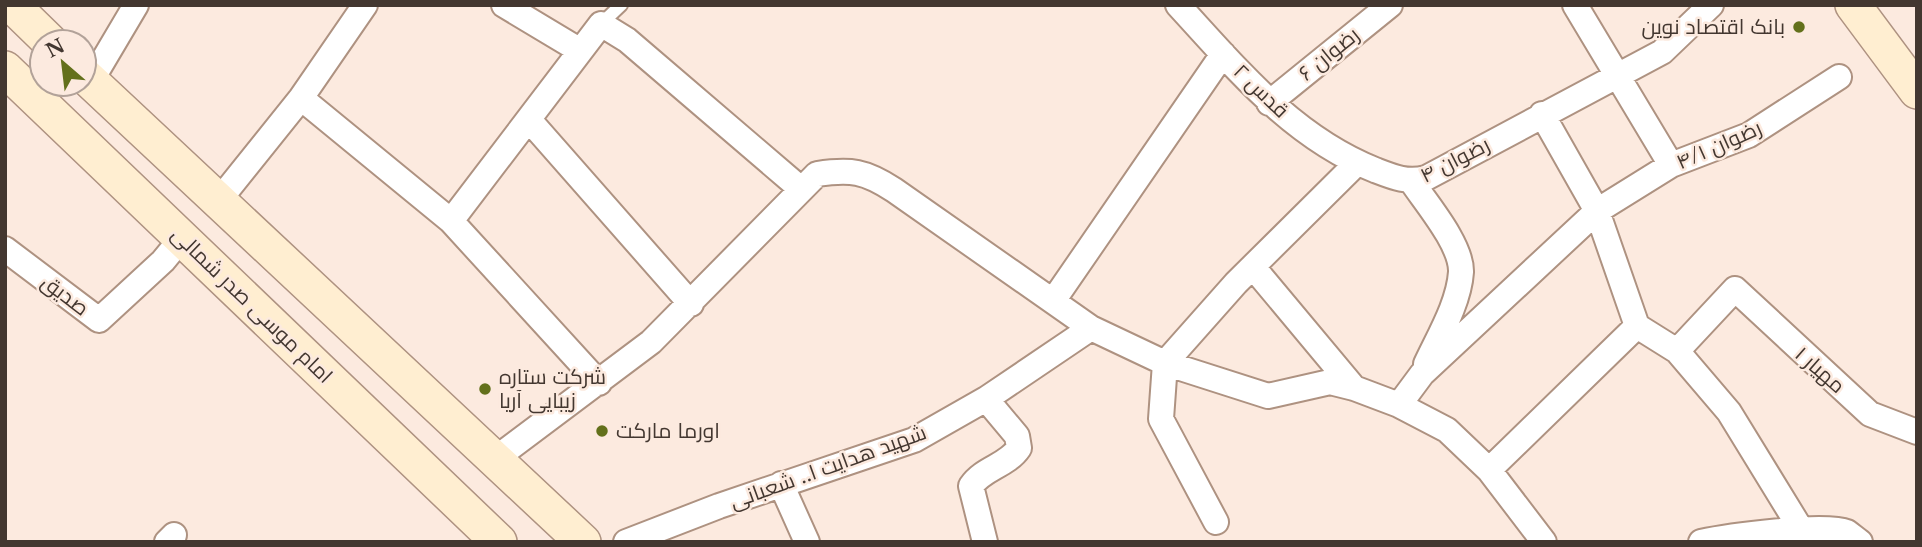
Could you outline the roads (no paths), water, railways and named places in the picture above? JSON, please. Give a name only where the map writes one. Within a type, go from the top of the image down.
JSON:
[{"type":"main road","points":[[12,5],[36,28]]},
{"type":"main road","points":[[1853,5],[1917,90]]},
{"type":"main road","name":"امام موسی صدر شمالی","points":[[5,69],[499,542]]},
{"type":"main road","points":[[98,88],[220,199],[583,542]]},
{"type":"street","points":[[98,62],[136,5]]},
{"type":"street","points":[[220,199],[301,98],[365,5]]},
{"type":"street","points":[[504,5],[579,50]]},
{"type":"street","name":"قدس ۲","points":[[1178,5],[1269,103],[1320,142],[1357,163]]},
{"type":"street","name":"رضوان ۶","points":[[1269,103],[1390,5]]},
{"type":"street","points":[[1576,5],[1671,165]]},
{"type":"street","name":"رضوان ۴","points":[[1357,163],[1412,182],[1426,178],[1662,52],[1711,5]]},
{"type":"street","points":[[451,222],[601,24],[627,40],[801,189]]},
{"type":"street","points":[[1053,301],[1223,54]]},
{"type":"street","name":"رضوان ۴/۱","points":[[1422,374],[1597,211],[1671,165],[1749,135],[1839,77]]},
{"type":"street","points":[[301,98],[451,222],[599,383]]},
{"type":"street","points":[[1542,114],[1597,211],[1637,326],[1677,351],[1729,412],[1802,531]]},
{"type":"street","points":[[530,121],[691,304]]},
{"type":"street","points":[[1216,522],[1161,419],[1165,363],[1253,267],[1357,163]]},
{"type":"street","points":[[495,459],[651,342],[817,174],[846,169],[873,176],[1091,328],[1165,363],[1268,396],[1330,382],[1399,405],[1447,430],[1489,470],[1544,542]]},
{"type":"street","points":[[1399,405],[1422,374],[1457,292],[1461,273],[1460,264],[1441,225],[1412,182]]},
{"type":"street","name":"صدیق","points":[[5,249],[99,320],[163,261],[182,238]]},
{"type":"street","points":[[1253,267],[1354,388]]},
{"type":"street","name":"مهیار ۱","points":[[1677,351],[1735,289],[1870,414],[1917,432]]},
{"type":"street","points":[[1489,470],[1637,326]]},
{"type":"street","name":"شهید هدایت ا.. شعبانی","points":[[626,542],[781,484],[914,440],[986,399],[1091,328]]},
{"type":"street","points":[[985,542],[971,486],[976,478],[1014,457],[1019,448],[1017,436],[986,399]]},
{"type":"street","points":[[781,484],[807,542]]},
{"type":"street","points":[[1701,542],[1732,535],[1829,529],[1846,532],[1860,542]]},
{"type":"lane","points":[[601,24],[621,5]]},
{"type":"place","name":"بانک اقتصاد نوین","points":[[1799,27]]},
{"type":"place","name":"شرکت ستاره زیبایی آریا","points":[[485,389]]},
{"type":"place","name":"اورما مارکت","points":[[602,431]]}]
